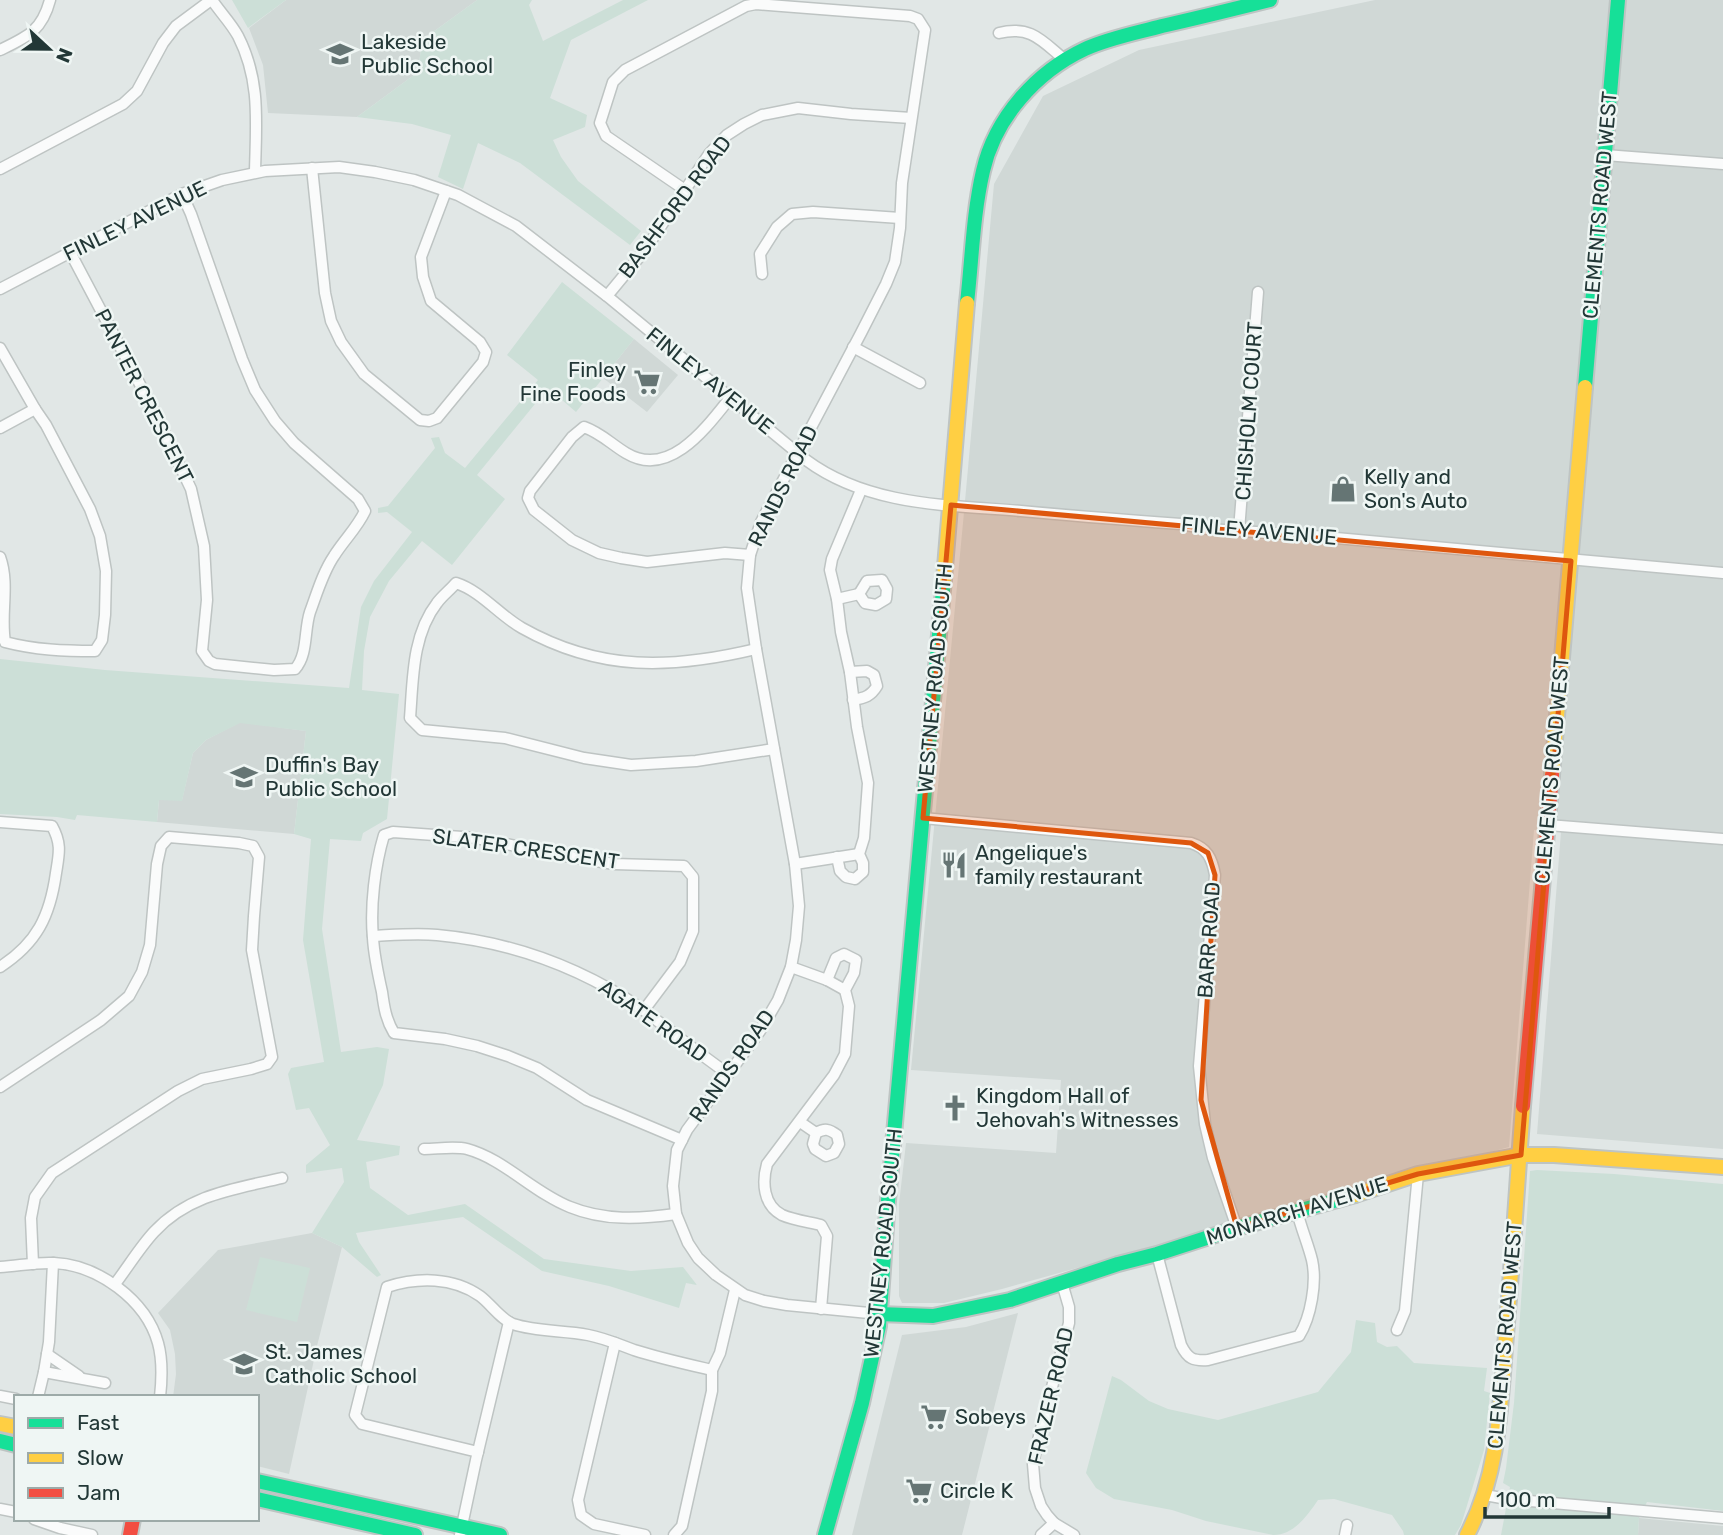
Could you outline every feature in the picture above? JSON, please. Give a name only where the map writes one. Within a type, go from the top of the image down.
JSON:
[{"type":"street","points":[[0,50],[19,41],[41,25],[50,0]]},
{"type":"street","points":[[0,169],[122,104],[136,90],[176,26],[211,0],[237,34],[250,64],[257,105],[255,172]]},
{"type":"street","name":"WESTNEY ROAD SOUTH","points":[[825,1535],[870,1371],[879,1326],[958,400],[977,203],[984,169],[998,132],[1021,97],[1065,60],[1087,48],[1122,36],[1239,3],[1270,0]]},
{"type":"street","name":"CLEMENTS ROAD WEST","points":[[1467,1535],[1485,1495],[1497,1441],[1538,927],[1618,0]]},
{"type":"street","name":"RANDS ROAD","points":[[685,190],[606,136],[600,123],[613,82],[625,70],[746,6],[756,4],[910,16],[918,19],[925,30],[902,183],[895,261],[880,296],[761,522],[750,555],[747,588],[795,864],[799,906],[791,967],[778,1000],[760,1031],[687,1130],[677,1150],[673,1186],[676,1214],[688,1243],[698,1258],[735,1290],[764,1301],[879,1314]]},
{"type":"street","points":[[999,33],[1013,29],[1030,32],[1065,60]]},
{"type":"street","name":"BASHFORD ROAD","points":[[607,296],[645,250],[709,154],[727,135],[762,115],[798,108],[911,118]]},
{"type":"street","points":[[1605,155],[1723,164]]},
{"type":"street","name":"FINLEY AVENUE","points":[[0,289],[182,194],[222,180],[255,172],[339,167],[374,172],[414,180],[458,195],[516,226],[607,296],[822,472],[861,490],[895,499],[951,505],[1723,573]]},
{"type":"street","points":[[312,169],[325,293],[331,321],[341,342],[364,374],[420,420],[429,421],[437,418],[453,400],[483,362],[486,352],[480,342],[431,301],[423,277],[421,257],[446,191]]},
{"type":"street","name":"PANTER CRESCENT","points":[[70,252],[153,409],[191,489],[204,547],[207,600],[202,651],[209,661],[215,664],[274,670],[295,669],[301,663],[309,616],[320,584],[332,557],[365,511],[358,499],[294,443],[275,421],[256,390],[242,359],[182,194]]},
{"type":"street","points":[[762,274],[760,254],[777,226],[792,214],[813,212],[900,218]]},
{"type":"street","name":"CHISHOLM COURT","points":[[1240,530],[1258,292]]},
{"type":"street","points":[[853,347],[920,383]]},
{"type":"street","points":[[0,348],[46,425],[84,497],[100,536],[106,571],[105,615],[102,640],[96,651],[58,650],[5,642],[2,629],[5,582],[0,557]]},
{"type":"street","points":[[730,398],[686,447],[664,458],[653,460],[627,454],[596,431],[584,427],[572,437],[530,491],[528,498],[534,510],[572,540],[599,553],[647,562],[725,553],[750,555]]},
{"type":"street","points":[[0,428],[35,409]]},
{"type":"street","points":[[837,857],[840,871],[846,877],[855,878],[863,872],[859,854],[864,838],[868,783],[830,570],[832,559],[861,490]]},
{"type":"street","points":[[756,649],[687,662],[657,664],[598,659],[533,634],[513,623],[468,587],[456,583],[437,604],[419,642],[410,718],[422,730],[505,738],[584,758],[631,765],[696,761],[774,748]]},
{"type":"street","points":[[837,599],[859,594]]},
{"type":"street","points":[[849,672],[867,671],[874,675],[877,686],[872,694],[853,700]]},
{"type":"street","name":"BARR ROAD","points":[[923,818],[1191,843],[1208,853],[1215,875],[1199,1066],[1201,1100],[1213,1158],[1237,1228]]},
{"type":"street","points":[[0,822],[52,827],[59,839],[53,897],[41,926],[26,947],[0,967]]},
{"type":"street","points":[[1548,825],[1723,839]]},
{"type":"street","name":"SLATER CRESCENT","points":[[644,1010],[680,962],[693,931],[693,877],[684,866],[614,864],[476,838],[393,832],[384,835],[374,891],[373,936],[388,1023],[394,1034],[445,1039],[508,1056],[537,1068],[587,1100],[682,1140]]},
{"type":"street","points":[[0,1087],[102,1020],[129,996],[142,972],[150,945],[156,864],[161,846],[169,837],[253,846],[259,857],[253,950],[272,1057],[270,1062],[251,1069],[202,1079],[178,1091],[52,1173],[35,1198],[31,1218],[33,1264]]},
{"type":"street","points":[[795,864],[859,854]]},
{"type":"street","name":"AGATE ROAD","points":[[373,936],[434,934],[521,950],[559,964],[602,984],[644,1010],[728,1074]]},
{"type":"street","points":[[821,1309],[827,1236],[821,1225],[782,1215],[773,1208],[767,1199],[764,1176],[767,1164],[834,1075],[845,1054],[849,1006],[845,990],[854,973],[856,960],[844,954],[836,958],[827,980]]},
{"type":"street","points":[[791,967],[827,980],[845,990]]},
{"type":"street","points":[[800,1122],[816,1133]]},
{"type":"street","points":[[424,1149],[466,1149],[490,1159],[553,1199],[597,1216],[623,1219],[676,1214]]},
{"type":"street","name":"MONARCH AVENUE","points":[[879,1314],[933,1316],[1010,1300],[1118,1264],[1418,1174],[1521,1155],[1723,1167]]},
{"type":"street","points":[[1397,1330],[1405,1311],[1418,1174]]},
{"type":"street","points":[[115,1284],[154,1232],[197,1200],[282,1178]]},
{"type":"street","points":[[1157,1254],[1186,1355],[1197,1361],[1208,1360],[1300,1336],[1307,1321],[1314,1275],[1297,1211]]},
{"type":"street","points":[[38,1395],[49,1342],[53,1263]]},
{"type":"street","points":[[0,1267],[53,1263],[74,1266],[115,1284],[134,1303],[150,1324],[157,1339],[163,1369],[160,1395]]},
{"type":"street","points":[[478,1452],[362,1424],[355,1415],[387,1287],[443,1280],[461,1285],[480,1296],[509,1322],[527,1327],[587,1334],[712,1370]]},
{"type":"street","name":"FRAZER ROAD","points":[[1062,1283],[1069,1307],[1069,1323],[1033,1464],[1035,1488],[1047,1515],[1054,1523],[1074,1535]]},
{"type":"street","points":[[674,1535],[682,1526],[712,1391],[712,1370],[720,1353],[735,1290]]},
{"type":"street","points":[[461,1531],[509,1322]]},
{"type":"street","points":[[615,1343],[578,1500],[581,1515],[594,1524],[645,1535]]},
{"type":"street","points":[[47,1354],[82,1378]]},
{"type":"street","points":[[44,1372],[105,1383]]},
{"type":"street","points":[[259,1481],[461,1531],[500,1535]]},
{"type":"street","points":[[1485,1495],[1723,1518]]},
{"type":"street","points":[[259,1499],[415,1535]]},
{"type":"street","points":[[40,1521],[92,1535]]},
{"type":"street","points":[[1041,1535],[1054,1523]]},
{"type":"highlighted area","points":[[951,505],[1571,561],[1521,1155],[1418,1174],[1237,1228],[1201,1100],[1215,875],[1208,853],[1191,843],[923,818]]},
{"type":"shaded area","name":"Lakeside Public School","points":[[286,0],[477,0],[422,40],[418,72],[357,117],[268,113],[263,65],[249,28]]},
{"type":"shaded area","points":[[1375,0],[1723,0],[1723,1149],[1537,1134],[1561,832],[1534,830],[1509,1147],[1002,1289],[944,1303],[902,1303],[899,1296],[899,1204],[906,1143],[1056,1153],[1061,1080],[911,1070],[994,184],[1043,96],[1139,50]]},
{"type":"shaded area","points":[[634,339],[678,375],[647,412],[603,378]]},
{"type":"shaded area","name":"Duffin's Bay Public School","points":[[240,722],[306,731],[294,834],[157,822],[159,800],[182,800],[193,753],[206,740]]},
{"type":"shaded area","name":"St. James Catholic School","points":[[312,1233],[342,1247],[289,1474],[259,1466],[259,1395],[173,1395],[175,1354],[170,1330],[158,1313],[218,1250]]},
{"type":"shaded area","points":[[1018,1313],[962,1535],[852,1535],[902,1335],[966,1327]]},
{"type":"shaded area","points":[[1639,1518],[1723,1526],[1723,1535],[1638,1535]]},
{"type":"green space","points":[[232,0],[286,0],[248,28]]},
{"type":"green space","points":[[477,0],[532,0],[529,5],[543,41],[623,0],[648,0],[571,40],[550,98],[587,115],[585,127],[553,140],[578,181],[641,231],[630,245],[520,163],[478,143],[463,189],[438,177],[451,135],[412,124],[357,117],[418,72],[422,40]]},
{"type":"green space","points":[[562,282],[634,339],[576,412],[548,388],[477,475],[505,499],[452,565],[422,541],[389,581],[370,617],[364,651],[362,690],[399,694],[387,819],[363,833],[361,841],[330,839],[322,929],[341,1052],[377,1047],[389,1049],[383,1085],[357,1140],[400,1146],[399,1155],[366,1162],[370,1188],[408,1215],[465,1204],[544,1259],[631,1271],[683,1267],[697,1285],[686,1283],[679,1308],[609,1286],[542,1271],[463,1217],[356,1233],[381,1275],[377,1277],[342,1247],[312,1233],[344,1182],[342,1168],[306,1173],[306,1165],[330,1145],[309,1108],[296,1110],[288,1074],[291,1068],[324,1062],[303,940],[311,839],[294,834],[306,731],[240,723],[206,740],[193,753],[182,801],[159,800],[157,822],[77,815],[75,820],[0,814],[0,659],[105,670],[349,688],[361,607],[374,581],[412,532],[387,512],[378,513],[378,508],[388,506],[435,448],[431,438],[439,437],[445,453],[465,468],[538,380],[507,355]]},
{"type":"green space","points":[[1530,1171],[1723,1184],[1723,1511],[1647,1502],[1639,1518],[1638,1535],[1501,1535],[1510,1487],[1503,1483],[1514,1403]]},
{"type":"green space","points":[[260,1257],[310,1268],[297,1322],[246,1310]]},
{"type":"green space","points":[[1356,1320],[1375,1323],[1377,1342],[1387,1347],[1397,1346],[1414,1363],[1487,1368],[1484,1391],[1490,1393],[1484,1450],[1461,1525],[1455,1535],[1404,1535],[1392,1515],[1334,1499],[1318,1500],[1294,1528],[1273,1535],[1114,1499],[1096,1488],[1086,1473],[1112,1376],[1149,1401],[1168,1409],[1218,1420],[1318,1392],[1351,1352]]},
{"type":"traffic: fast","points":[[967,303],[977,204],[989,151],[1008,115],[1034,84],[1067,59],[1103,42],[1270,0]]},
{"type":"traffic: fast","points":[[1585,387],[1618,0]]},
{"type":"traffic: fast","points":[[825,1535],[862,1403],[879,1326],[944,579]]},
{"type":"traffic: fast","points":[[879,1314],[933,1316],[1010,1300],[1118,1264],[1355,1195]]},
{"type":"traffic: fast","points":[[0,1441],[14,1444]]},
{"type":"traffic: fast","points":[[259,1481],[500,1535]]},
{"type":"traffic: fast","points":[[259,1499],[415,1535]]},
{"type":"traffic: slow","points":[[944,579],[967,303]]},
{"type":"traffic: slow","points":[[1552,775],[1585,387]]},
{"type":"traffic: slow","points":[[1467,1535],[1485,1490],[1496,1443],[1523,1106]]},
{"type":"traffic: slow","points":[[1355,1195],[1418,1174],[1521,1155],[1723,1167]]},
{"type":"traffic: slow","points":[[0,1424],[14,1427]]},
{"type":"traffic: jam","points":[[1523,1106],[1552,775]]},
{"type":"traffic: jam","points":[[130,1535],[133,1521]]},
{"type":"place","name":"Lakeside Public School","points":[[340,54]]},
{"type":"place","name":"Finley Fine Foods","points":[[647,382]]},
{"type":"place","name":"Kelly and Son's Auto","points":[[1343,489]]},
{"type":"place","name":"Duffin's Bay Public School","points":[[244,777]]},
{"type":"place","name":"Angelique's family restaurant","points":[[954,865]]},
{"type":"place","name":"Kingdom Hall of Jehovah's Witnesses","points":[[955,1108]]},
{"type":"place","name":"St. James Catholic School","points":[[244,1364]]},
{"type":"place","name":"Sobeys","points":[[934,1417]]},
{"type":"place","name":"Circle K","points":[[919,1491]]}]
